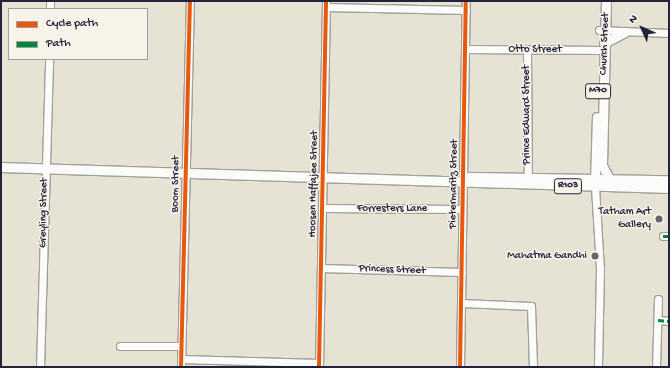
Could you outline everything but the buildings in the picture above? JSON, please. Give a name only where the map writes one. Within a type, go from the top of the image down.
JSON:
[{"type":"main road","name":"Church Street","points":[[600,1],[602,30],[602,165],[610,180]]},
{"type":"main road","name":"Church Street","points":[[602,30],[606,1]]},
{"type":"main road","points":[[602,48],[625,32]]},
{"type":"main road","name":"Church Street","points":[[598,185],[602,48]]},
{"type":"main road","name":"R103","points":[[1,167],[186,175],[322,178],[462,180],[470,177],[528,178],[598,185],[610,180],[669,180]]},
{"type":"main road","name":"R103","points":[[1,173],[45,169]]},
{"type":"main road","name":"R103","points":[[462,180],[469,184],[598,185],[669,188]]},
{"type":"street","name":"Boom Street","points":[[181,367],[190,1]]},
{"type":"street","name":"Pietermaritz Street","points":[[460,367],[466,1]]},
{"type":"street","points":[[326,4],[466,10]]},
{"type":"street","name":"Hoosen Haffajee Street","points":[[319,365],[326,4]]},
{"type":"street","points":[[602,30],[669,33]]},
{"type":"street","name":"Otto Street","points":[[466,49],[527,51],[602,48]]},
{"type":"street","name":"Prince Edward Street","points":[[527,51],[528,178]]},
{"type":"street","name":"Greyling Street","points":[[40,367],[49,60]]},
{"type":"street","name":"Church Street","points":[[598,185],[598,367]]},
{"type":"street","name":"Forresters Lane","points":[[322,208],[462,209]]},
{"type":"street","name":"Princess Street","points":[[321,268],[462,272]]},
{"type":"street","points":[[656,367],[658,299]]},
{"type":"street","points":[[462,304],[531,306],[533,367]]},
{"type":"street","points":[[658,320],[669,321]]},
{"type":"street","points":[[120,346],[181,346]]},
{"type":"street","points":[[181,359],[319,365]]},
{"type":"marked path","points":[[663,236],[669,236]]},
{"type":"marked path","points":[[658,320],[669,321]]},
{"type":"cycle path","points":[[181,367],[190,1]]},
{"type":"cycle path","points":[[319,367],[326,1]]},
{"type":"cycle path","points":[[460,367],[466,1]]},
{"type":"place","name":"Tatham Art Gallery","points":[[659,219]]},
{"type":"place","name":"Mahatma Gandhi","points":[[595,256]]}]
